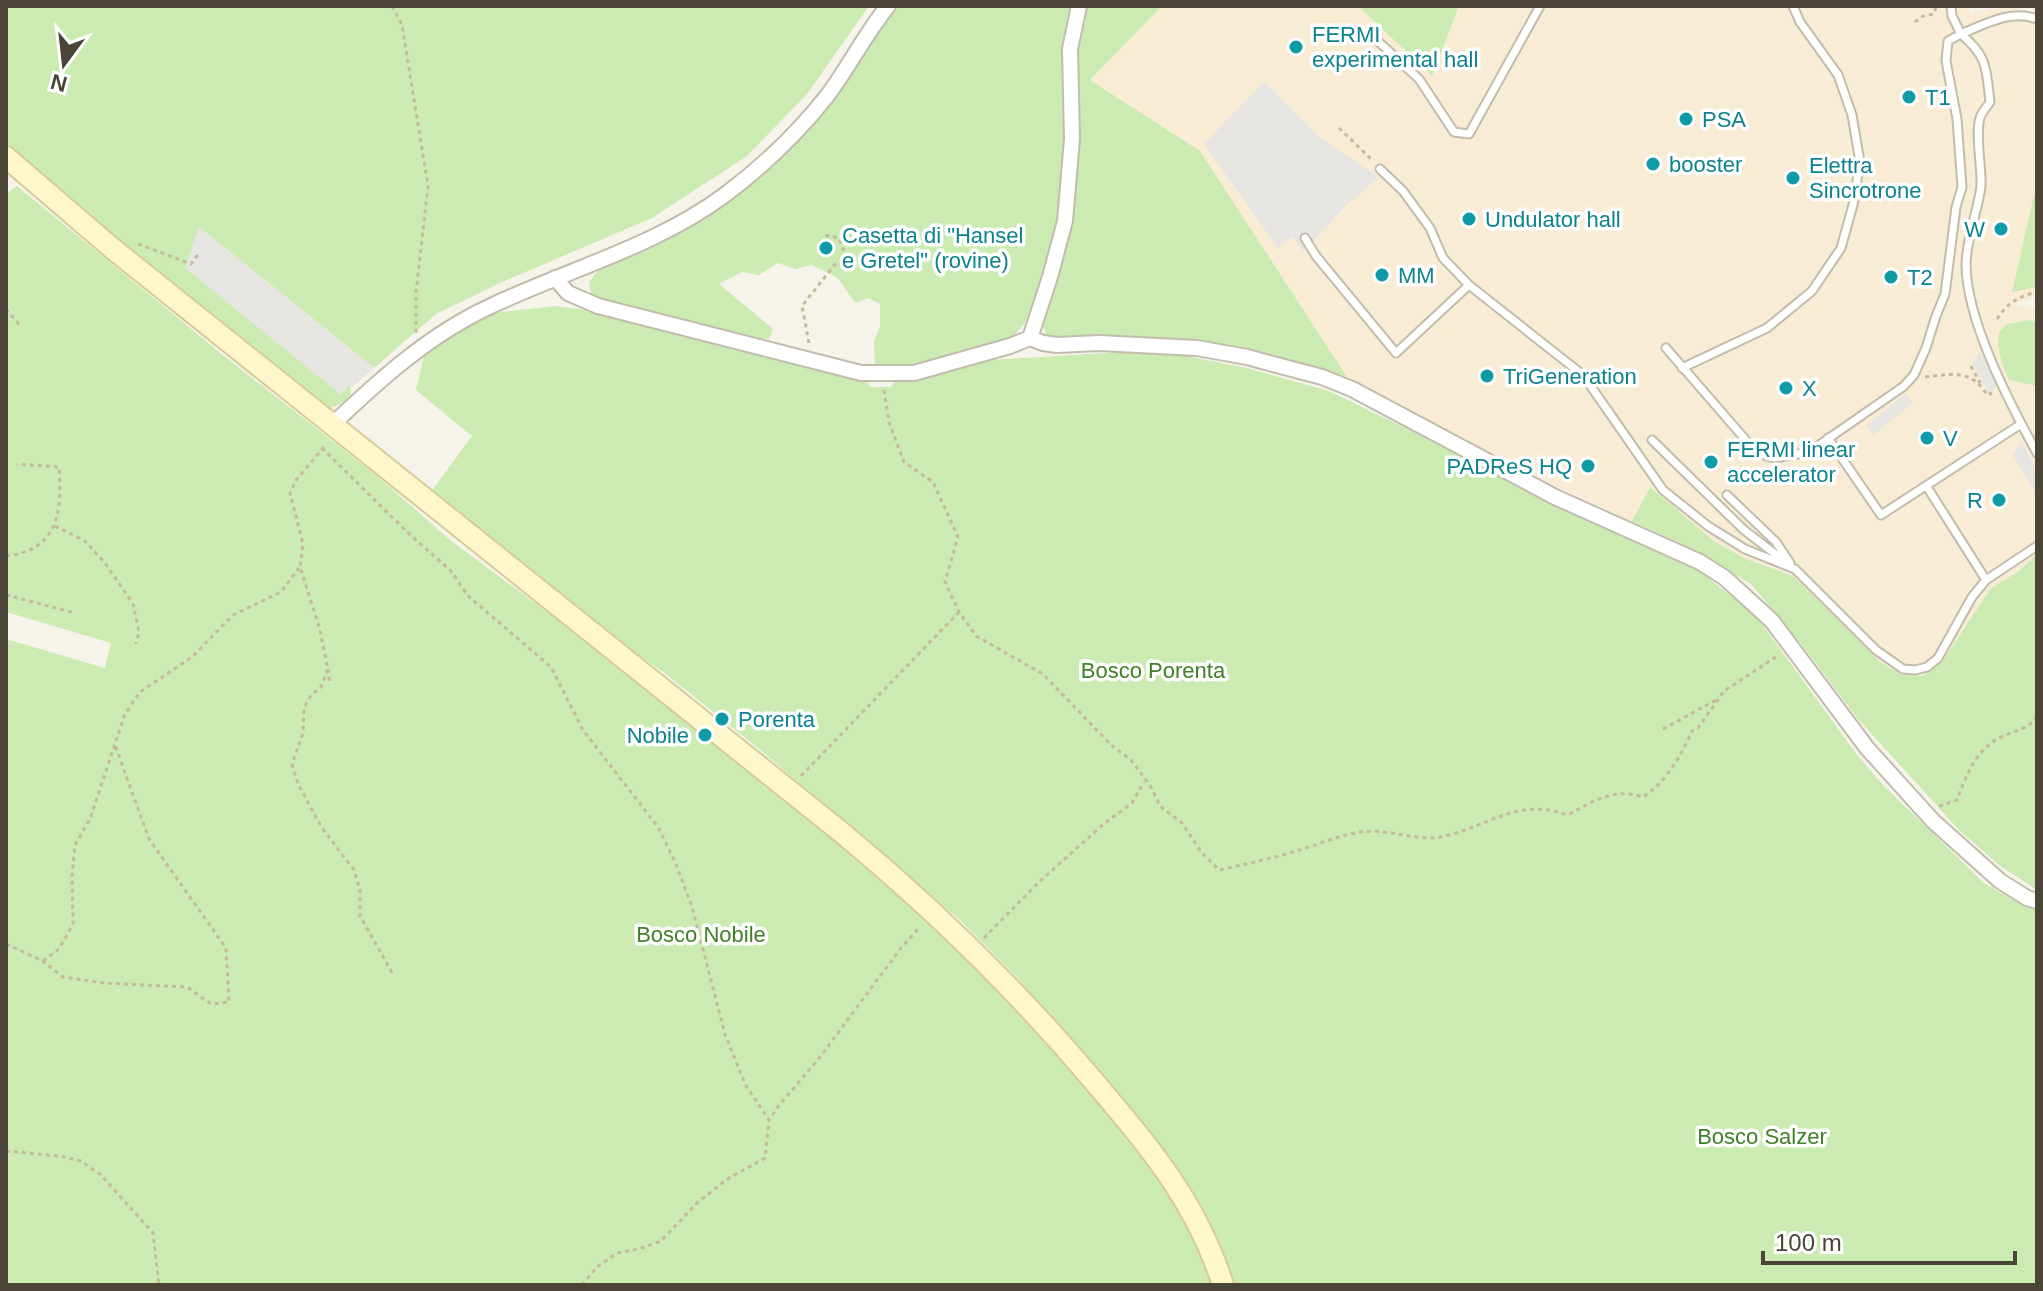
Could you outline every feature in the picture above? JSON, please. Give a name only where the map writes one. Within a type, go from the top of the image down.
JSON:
[{"type":"main road","points":[[6,157],[113,249],[787,789],[933,911],[1057,1037],[1146,1144],[1196,1217],[1223,1285]]},
{"type":"street","points":[[334,428],[369,390],[418,350],[488,307],[668,230],[726,194],[793,135],[818,106],[888,6]]},
{"type":"street","points":[[1030,338],[1065,221],[1072,139],[1070,49],[1079,6]]},
{"type":"street","points":[[555,278],[568,293],[581,301],[861,373],[914,373],[949,365],[1030,338],[1057,345],[1099,343],[1197,348],[1285,366],[1352,389],[1555,497],[1700,562],[1725,578],[1772,621],[1867,748],[1918,804],[2000,881],[2037,901]]},
{"type":"lane","points":[[1369,33],[1419,79],[1454,132],[1469,134],[1540,6]]},
{"type":"lane","points":[[1682,368],[1767,328],[1812,291],[1841,248],[1853,205],[1860,162],[1852,115],[1838,75],[1800,22],[1793,6]]},
{"type":"lane","points":[[1951,6],[1952,16],[1961,34],[1979,49],[1986,67],[1990,102],[1980,118],[1981,187],[1970,227],[1966,266],[1971,306],[2005,389],[2037,453]]},
{"type":"lane","points":[[1666,348],[1757,453],[1774,458],[1809,452],[1881,404],[1914,375],[1945,294],[1962,187],[1957,119],[1946,61],[1948,41],[1998,19],[2024,14],[2037,19]]},
{"type":"lane","points":[[1380,169],[1403,191],[1430,228],[1443,258],[1469,285],[1583,375],[1663,490],[1708,526],[1745,549],[1795,569]]},
{"type":"lane","points":[[1962,187],[1981,187]]},
{"type":"lane","points":[[1305,238],[1396,353],[1469,285]]},
{"type":"lane","points":[[1828,438],[1881,515],[2021,424]]},
{"type":"lane","points":[[1652,440],[1744,530],[1795,569],[1876,650],[1903,669],[1927,667],[1938,658],[1972,597],[1986,580],[2037,546]]},
{"type":"lane","points":[[1927,487],[1986,580]]},
{"type":"lane","points":[[1727,495],[1776,542],[1795,569]]},
{"type":"path","points":[[392,6],[402,25],[428,186],[416,292],[418,350]]},
{"type":"path","points":[[1915,22],[1923,16],[1934,14],[1936,6]]},
{"type":"path","points":[[1339,128],[1380,169]]},
{"type":"path","points":[[808,359],[809,345],[802,306],[836,263],[840,264],[846,256],[839,238],[824,235]]},
{"type":"path","points":[[113,249],[127,241],[191,264],[199,253]]},
{"type":"path","points":[[1997,319],[2017,297],[2037,292]]},
{"type":"path","points":[[6,309],[21,327]]},
{"type":"path","points":[[1971,366],[1987,395],[2005,389]]},
{"type":"path","points":[[1914,375],[1926,377],[1957,373],[1980,383]]},
{"type":"path","points":[[881,374],[889,422],[904,462],[933,482],[958,537],[945,582],[959,612],[976,636],[1043,674],[1100,734],[1131,760],[1160,806],[1182,823],[1202,853],[1219,870],[1357,832],[1383,830],[1423,838],[1446,836],[1514,810],[1546,808],[1567,815],[1603,796],[1628,792],[1643,797],[1655,790],[1684,749],[1692,731],[1698,728],[1718,698]]},
{"type":"path","points":[[330,685],[319,626],[300,567],[303,544],[291,501],[291,487],[334,428]]},
{"type":"path","points":[[322,448],[451,571],[468,596],[551,667],[583,730],[658,827],[692,907],[725,1034],[745,1084],[769,1120]]},
{"type":"path","points":[[6,556],[35,548],[50,535],[55,526],[61,491],[59,467],[17,464]]},
{"type":"path","points":[[55,526],[85,541],[105,563],[133,604],[139,632],[136,644]]},
{"type":"path","points":[[43,961],[59,949],[73,924],[75,845],[90,819],[125,714],[140,692],[192,657],[233,615],[281,592],[300,567]]},
{"type":"path","points":[[6,595],[75,613]]},
{"type":"path","points":[[787,789],[959,612]]},
{"type":"path","points":[[1663,729],[1718,698],[1791,648]]},
{"type":"path","points":[[328,669],[321,687],[311,695],[304,708],[303,733],[292,764],[298,784],[322,828],[354,870],[360,890],[360,916],[394,976]]},
{"type":"path","points":[[1918,804],[1944,806],[1957,800],[1979,754],[1997,739],[2032,725],[2037,717]]},
{"type":"path","points":[[6,944],[43,961],[63,977],[104,983],[187,987],[211,1004],[229,1002],[226,948],[149,839],[115,745]]},
{"type":"path","points":[[974,950],[1016,903],[1105,823],[1132,803],[1145,780]]},
{"type":"path","points":[[582,1285],[597,1267],[617,1253],[661,1241],[697,1203],[729,1178],[765,1158],[769,1120],[933,911]]},
{"type":"path","points":[[6,1151],[81,1161],[100,1174],[153,1233],[159,1285]]},
{"type":"shaded area","points":[[1162,6],[1358,6],[1432,76],[1459,6],[1967,6],[1971,12],[2013,7],[2037,14],[2037,195],[2034,195],[2013,291],[2037,287],[2037,295],[2013,306],[2037,308],[2037,322],[2029,320],[2032,386],[2037,386],[2037,554],[2019,571],[1991,588],[1942,662],[1922,676],[1902,675],[1880,662],[1793,576],[1746,559],[1715,542],[1650,487],[1632,521],[1527,473],[1347,377],[1200,151],[1090,80]]},
{"type":"shaded area","points":[[1264,81],[1323,140],[1379,177],[1303,251],[1292,236],[1278,248],[1204,144]]},
{"type":"shaded area","points":[[199,227],[374,368],[340,394],[185,268]]},
{"type":"shaded area","points":[[1980,352],[1998,384],[1989,395],[1972,363]]},
{"type":"shaded area","points":[[1906,393],[1913,403],[1874,435],[1866,426]]},
{"type":"shaded area","points":[[2021,441],[2037,471],[2034,491],[2013,455]]},
{"type":"green space","points":[[6,6],[869,6],[807,94],[747,156],[652,218],[436,314],[374,368],[199,227],[340,394],[350,384],[351,394],[342,404],[329,408],[169,282],[6,142]]},
{"type":"green space","points":[[899,6],[1072,6],[1065,54],[1061,211],[1039,292],[1028,318],[1011,338],[1003,343],[917,366],[875,367],[874,342],[880,326],[880,304],[869,298],[855,303],[838,278],[812,265],[795,269],[778,263],[759,275],[742,272],[719,284],[773,329],[769,339],[745,336],[591,296],[589,282],[599,269],[632,256],[698,221],[740,193],[811,129]]},
{"type":"green space","points":[[1085,6],[1162,6],[1090,80],[1200,151],[1347,377],[1265,352],[1181,339],[1047,336],[1040,320],[1072,215],[1076,188],[1075,72]]},
{"type":"green space","points":[[1358,6],[1459,6],[1432,76]]},
{"type":"green space","name":"Bosco Nobile","points":[[17,186],[224,356],[377,476],[450,540],[573,631],[836,840],[922,914],[986,975],[1046,1040],[1136,1147],[1182,1213],[1212,1285],[6,1285],[6,639],[105,668],[111,643],[6,612],[6,194]]},
{"type":"green space","points":[[2034,195],[2037,195],[2037,287],[2012,292]]},
{"type":"green space","points":[[556,306],[593,311],[866,380],[871,387],[891,387],[895,381],[934,376],[990,360],[1156,350],[1247,368],[1329,391],[1560,509],[1701,572],[1757,617],[1857,755],[1884,786],[1984,883],[2027,908],[2037,909],[2037,1285],[1234,1285],[1225,1256],[1204,1210],[1155,1138],[1016,976],[960,920],[759,749],[431,492],[472,436],[416,390],[424,356],[456,333],[493,313]]},
{"type":"green space","points":[[2029,320],[2037,322],[2037,386],[2009,380],[1999,351],[1999,332],[2007,324]]},
{"type":"green space","points":[[1650,487],[1715,542],[1746,559],[1793,576],[1880,662],[1902,675],[1922,676],[1942,662],[1991,588],[2019,571],[2037,554],[2037,890],[1999,865],[1960,831],[1858,719],[1751,584],[1678,542],[1632,521]]},
{"type":"place","name":"FERMI experimental hall","points":[[1296,47]]},
{"type":"place","name":"T1","points":[[1909,97]]},
{"type":"place","name":"PSA","points":[[1686,119]]},
{"type":"place","name":"booster","points":[[1653,164]]},
{"type":"place","name":"Elettra Sincrotrone","points":[[1793,178]]},
{"type":"place","name":"Undulator hall","points":[[1469,219]]},
{"type":"place","name":"W","points":[[2001,229]]},
{"type":"place","name":"Casetta di \"Hansel e Gretel\" (rovine)","points":[[826,248]]},
{"type":"place","name":"MM","points":[[1382,275]]},
{"type":"place","name":"T2","points":[[1891,277]]},
{"type":"place","name":"TriGeneration","points":[[1487,376]]},
{"type":"place","name":"X","points":[[1786,388]]},
{"type":"place","name":"V","points":[[1927,438]]},
{"type":"place","name":"FERMI linear accelerator","points":[[1711,462]]},
{"type":"place","name":"PADReS HQ","points":[[1588,466]]},
{"type":"place","name":"R","points":[[1999,500]]},
{"type":"place","name":"Porenta","points":[[722,719]]},
{"type":"place","name":"Nobile","points":[[705,735]]},
{"type":"park label","name":"Bosco Porenta","points":[[1153,670]]},
{"type":"park label","name":"Bosco Salzer","points":[[1762,1136]]}]
